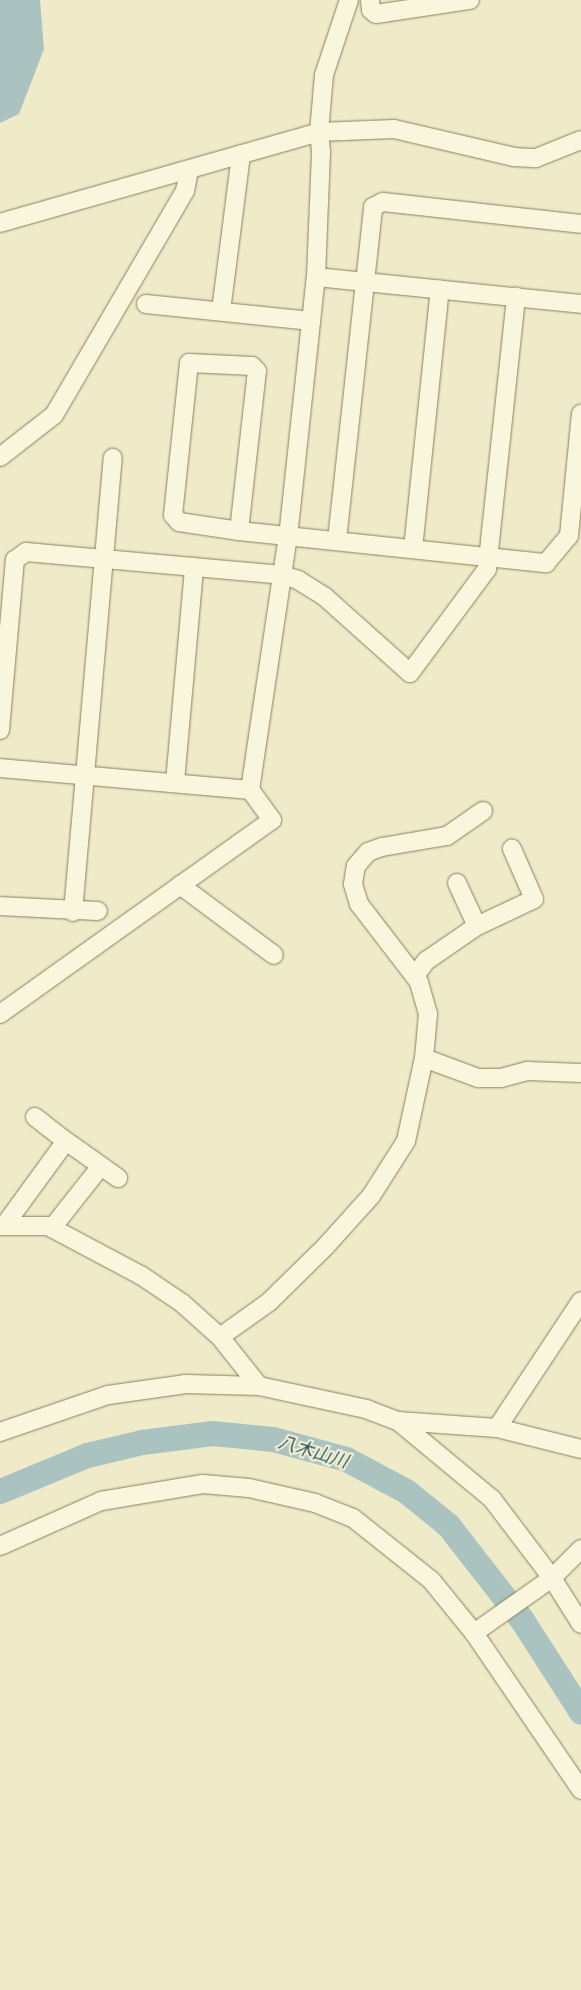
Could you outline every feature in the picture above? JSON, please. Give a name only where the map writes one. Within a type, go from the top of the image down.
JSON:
[{"type":"street","points":[[0,1014],[272,820],[250,790],[288,536],[316,277],[321,150],[319,132],[324,75],[349,0]]},
{"type":"street","points":[[370,0],[371,10],[376,14],[470,0]]},
{"type":"street","points":[[0,223],[319,132],[394,129],[514,158],[536,158],[581,140]]},
{"type":"street","points":[[221,311],[241,154]]},
{"type":"street","points":[[0,458],[54,415],[185,191],[189,170]]},
{"type":"street","points":[[337,540],[373,208],[383,202],[581,224]]},
{"type":"street","points":[[316,277],[581,304]]},
{"type":"street","points":[[413,549],[440,289]]},
{"type":"street","points":[[0,730],[15,560],[26,552],[282,575],[298,580],[325,597],[410,673],[487,569],[516,297]]},
{"type":"street","points":[[146,304],[311,321]]},
{"type":"street","points":[[239,531],[257,371],[252,366],[189,364],[173,514],[179,522],[239,531],[546,563],[569,536],[581,414]]},
{"type":"street","points":[[73,912],[113,458]]},
{"type":"street","points":[[175,782],[194,567]]},
{"type":"street","points":[[0,768],[250,790]]},
{"type":"street","points":[[220,1337],[269,1302],[371,1196],[406,1141],[424,1058],[428,1014],[414,976],[358,904],[353,884],[356,866],[368,852],[382,847],[447,836],[483,811]]},
{"type":"street","points":[[414,976],[426,962],[477,926],[534,899],[512,849]]},
{"type":"street","points":[[457,883],[477,926]]},
{"type":"street","points":[[180,884],[274,955]]},
{"type":"street","points":[[0,906],[73,912],[98,911]]},
{"type":"street","points":[[424,1058],[478,1078],[501,1078],[528,1071],[581,1073]]},
{"type":"street","points":[[35,1117],[118,1178]]},
{"type":"street","points":[[2,1226],[66,1141]]},
{"type":"street","points":[[52,1228],[101,1166]]},
{"type":"street","points":[[2,1226],[28,1224],[52,1228],[150,1282],[182,1302],[220,1337],[259,1386]]},
{"type":"street","points":[[497,1428],[581,1301]]},
{"type":"street","points":[[0,1432],[108,1394],[186,1384],[259,1386],[366,1409],[398,1421],[497,1428],[581,1449]]},
{"type":"street","points":[[398,1421],[405,1430],[441,1454],[492,1499],[552,1578],[581,1624]]},
{"type":"street","points":[[0,1546],[101,1501],[203,1484],[249,1488],[315,1503],[353,1518],[431,1580],[474,1633],[581,1790]]},
{"type":"street","points":[[474,1633],[552,1578],[581,1549]]},
{"type":"water","points":[[0,0],[40,0],[44,49],[19,114],[0,123]]},
{"type":"waterway","name":"八木山川","points":[[0,1491],[87,1455],[142,1442],[212,1433],[273,1439],[346,1459],[406,1491],[448,1525],[522,1620],[581,1712]]}]
